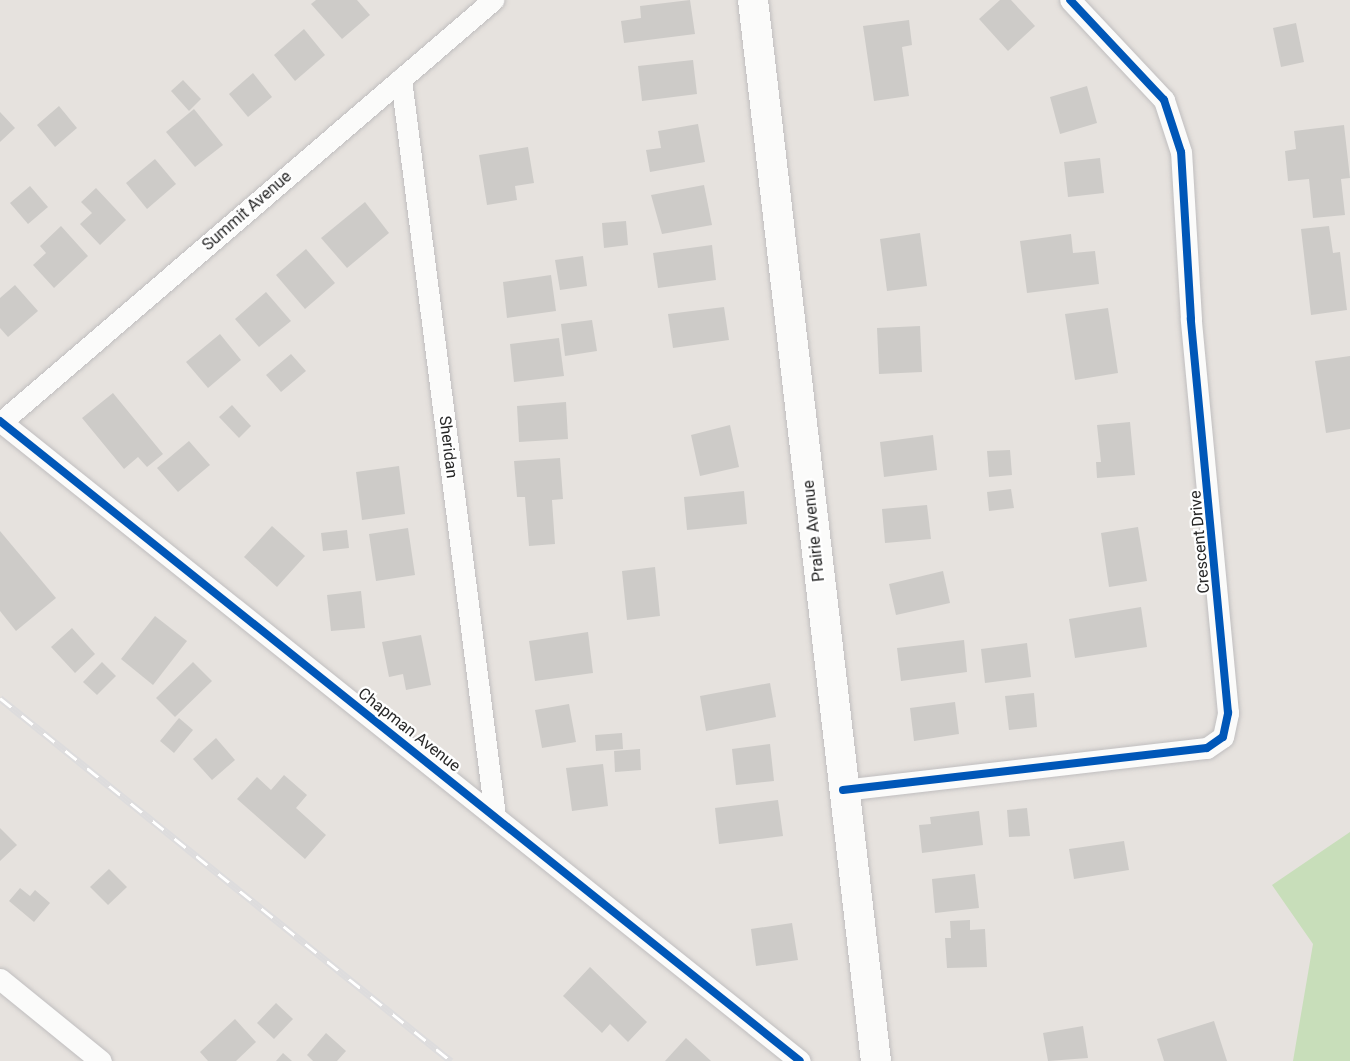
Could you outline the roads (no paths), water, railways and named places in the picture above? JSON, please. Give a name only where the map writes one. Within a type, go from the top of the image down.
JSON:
[{"type":"main road","name":"Prairie Avenue","points":[[753,0],[876,1061]]},
{"type":"street","name":"Summit Avenue","points":[[0,422],[493,0]]},
{"type":"street","name":"Crescent Drive","points":[[843,790],[1207,748],[1223,736],[1228,713],[1191,319],[1181,152],[1164,100],[1072,2]]},
{"type":"street","name":"Sheridan","points":[[401,79],[495,816]]},
{"type":"street","name":"Chapman Avenue","points":[[0,422],[800,1061]]},
{"type":"street","points":[[0,979],[101,1061]]},
{"type":"railway","points":[[0,698],[451,1061]]}]
